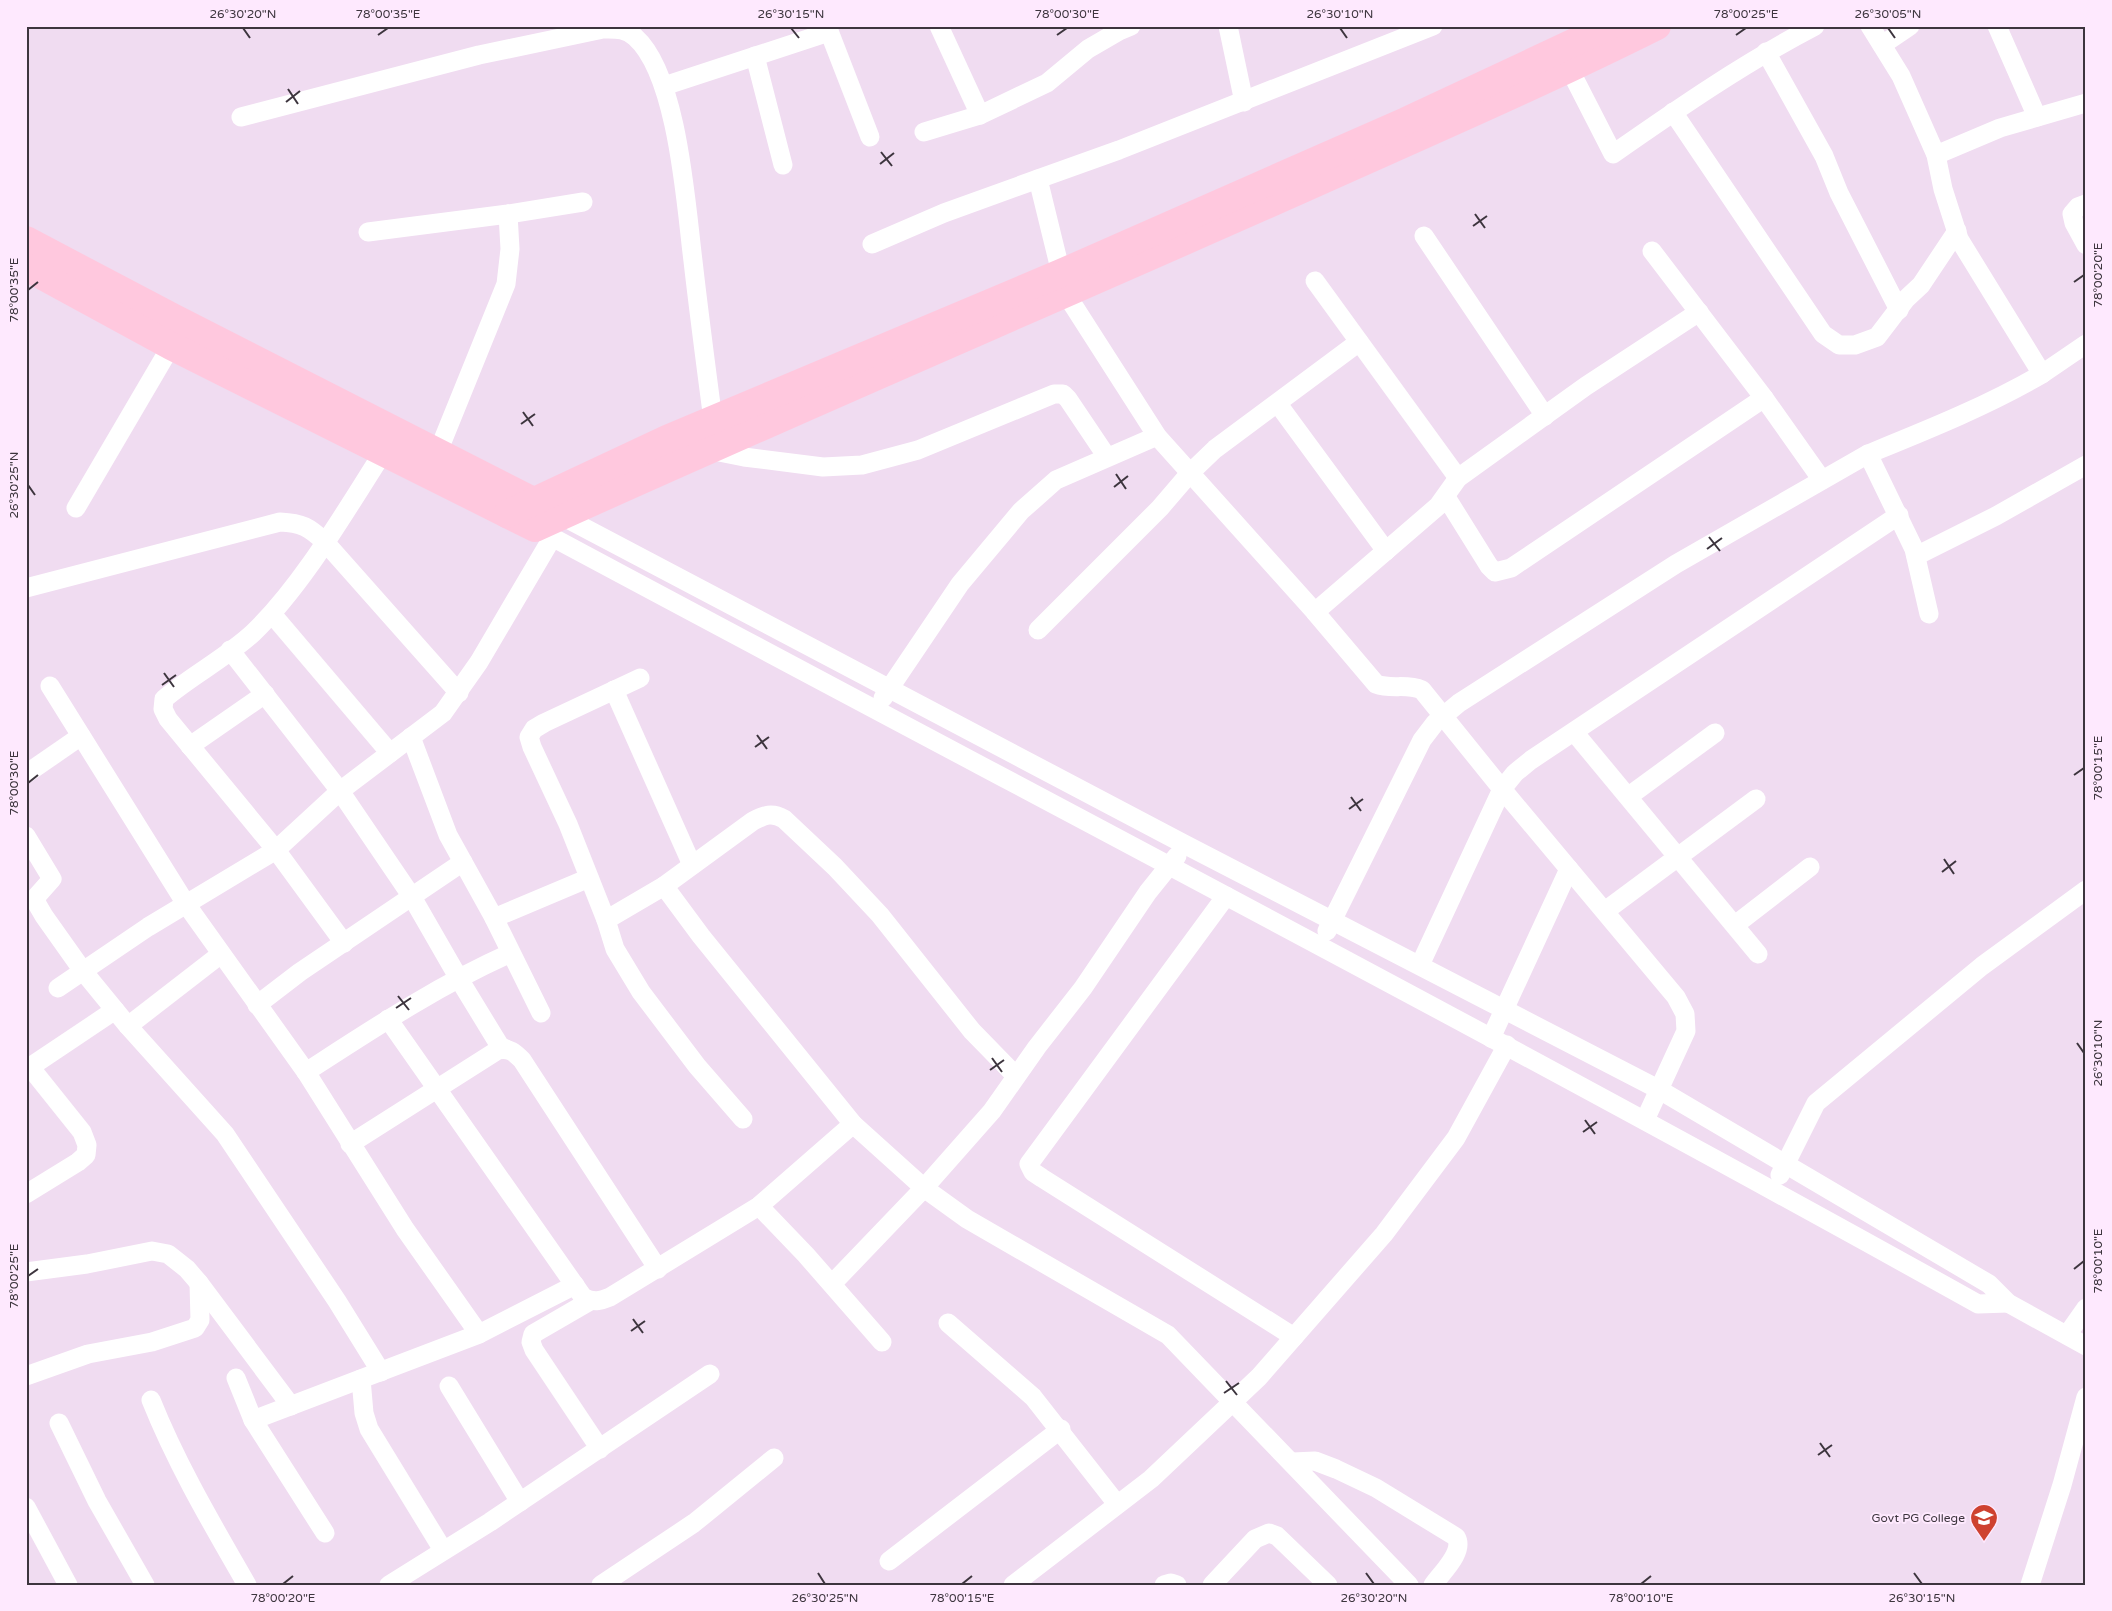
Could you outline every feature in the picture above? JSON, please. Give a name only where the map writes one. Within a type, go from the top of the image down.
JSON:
[{"type":"highway","points":[[26,267],[171,346],[507,514],[550,527],[707,449],[1064,284],[1414,116],[1608,26]]},
{"type":"highway","points":[[507,514],[533,500],[713,420],[1064,284],[1570,70],[1657,26]]},
{"type":"highway","points":[[26,240],[174,318],[533,500],[550,527]]},
{"type":"street","points":[[938,26],[980,115]]},
{"type":"street","points":[[924,132],[980,115],[1047,83],[1088,49],[1131,26]]},
{"type":"street","points":[[1228,26],[1244,102]]},
{"type":"street","points":[[872,244],[944,213],[1244,102],[1433,26]]},
{"type":"street","points":[[1570,70],[1613,154],[1673,112],[1766,52],[1815,26]]},
{"type":"street","points":[[1870,26],[1901,76],[1936,155],[1942,189],[1959,239],[2042,374]]},
{"type":"street","points":[[1882,46],[1910,26]]},
{"type":"street","points":[[1996,26],[2037,117]]},
{"type":"street","points":[[241,117],[478,55],[603,29],[624,28],[636,37],[648,54],[664,86],[678,144],[713,420]]},
{"type":"street","points":[[664,86],[755,56],[828,29],[870,137]]},
{"type":"street","points":[[1766,52],[1824,156],[1839,193],[1899,310]]},
{"type":"street","points":[[755,56],[783,165]]},
{"type":"street","points":[[1936,155],[2000,128],[2086,103]]},
{"type":"street","points":[[1673,112],[1823,334],[1839,346],[1855,345],[1877,337],[1921,285],[1956,231]]},
{"type":"street","points":[[1038,179],[1064,284],[1157,436],[1315,612],[1376,684],[1386,688],[1412,685],[1422,690],[1676,997],[1686,1014],[1686,1032],[1645,1120]]},
{"type":"street","points":[[368,232],[584,202]]},
{"type":"street","points":[[2086,204],[2078,207],[2072,214],[2074,223],[2086,245]]},
{"type":"street","points":[[438,452],[506,284],[510,249],[508,214]]},
{"type":"street","points":[[1424,236],[1545,416]]},
{"type":"street","points":[[1652,251],[1764,398],[1822,480]]},
{"type":"street","points":[[1315,281],[1458,478]]},
{"type":"street","points":[[1315,612],[1446,497],[1458,478],[1545,416],[1699,312]]},
{"type":"street","points":[[1038,630],[1160,508],[1190,473],[1223,443],[1359,342]]},
{"type":"street","points":[[1319,946],[1422,740],[1444,715],[1459,703],[1676,564],[1822,480],[1868,454],[1945,423],[2016,389],[2086,344]]},
{"type":"street","points":[[76,508],[171,346]]},
{"type":"street","points":[[707,449],[744,457],[823,467],[862,465],[918,450],[1054,394],[1062,394],[1068,399],[1107,457]]},
{"type":"street","points":[[1446,497],[1489,566],[1495,572],[1502,572],[1511,568],[1764,398]]},
{"type":"street","points":[[1278,404],[1386,551]]},
{"type":"street","points":[[874,711],[960,584],[1021,511],[1056,480],[1157,436]]},
{"type":"street","points":[[344,943],[276,850],[168,719],[163,709],[164,699],[251,635],[272,614],[325,542],[384,451]]},
{"type":"street","points":[[1868,454],[1899,515],[1916,556],[1929,614]]},
{"type":"street","points":[[1916,556],[1996,516],[2086,465]]},
{"type":"street","points":[[1420,966],[1502,789],[1515,773],[1531,760],[1899,515]]},
{"type":"street","points":[[26,588],[280,522],[298,522],[310,529],[325,542],[459,693]]},
{"type":"street","points":[[550,527],[889,689],[1331,921],[1505,1008],[1658,1089],[1989,1284],[2008,1303],[2086,1346]]},
{"type":"street","points":[[58,988],[148,927],[276,850],[293,837],[315,812],[340,791],[443,714],[459,693],[550,527]]},
{"type":"street","points":[[550,527],[874,711],[1171,866],[1645,1120],[1978,1304],[2008,1303]]},
{"type":"street","points":[[272,614],[390,753]]},
{"type":"street","points":[[230,650],[340,791],[412,897],[500,1046],[513,1051],[522,1060],[658,1269]]},
{"type":"street","points":[[640,678],[544,722],[534,729],[529,737],[568,824],[606,920],[615,949],[640,992],[697,1066],[743,1119]]},
{"type":"street","points":[[50,686],[186,904],[306,1072],[405,1228],[479,1334]]},
{"type":"street","points":[[614,690],[692,865]]},
{"type":"street","points":[[190,746],[265,694]]},
{"type":"street","points":[[1574,732],[1679,856],[1758,954]]},
{"type":"street","points":[[1629,796],[1715,733]]},
{"type":"street","points":[[26,774],[81,736]]},
{"type":"street","points":[[411,737],[448,835],[494,918],[541,1013]]},
{"type":"street","points":[[1605,911],[1756,799]]},
{"type":"street","points":[[606,920],[664,886],[753,821],[765,815],[775,814],[784,819],[835,867],[880,915],[972,1031],[1016,1076]]},
{"type":"street","points":[[26,836],[52,879],[36,897],[37,904],[84,971],[128,1026],[225,1134],[337,1301],[381,1372]]},
{"type":"street","points":[[832,1284],[924,1188],[992,1111],[1016,1076],[1083,988],[1148,892],[1171,866],[1184,844]]},
{"type":"street","points":[[257,1005],[300,972],[463,862]]},
{"type":"street","points":[[1735,924],[1810,867]]},
{"type":"street","points":[[1013,1585],[1152,1478],[1259,1378],[1384,1234],[1456,1138],[1499,1042],[1505,1008],[1569,869]]},
{"type":"street","points":[[494,918],[589,878]]},
{"type":"street","points":[[664,886],[701,936],[853,1124],[924,1188],[967,1219],[1168,1335],[1293,1462],[1409,1585]]},
{"type":"street","points":[[1773,1190],[1816,1103],[1982,966],[2086,890]]},
{"type":"street","points":[[1226,896],[1039,1149],[1030,1164],[1033,1172],[1042,1178],[1294,1337]]},
{"type":"street","points":[[306,1072],[459,976],[511,953]]},
{"type":"street","points":[[128,1026],[221,954]]},
{"type":"street","points":[[26,1194],[78,1162],[86,1155],[87,1145],[82,1132],[27,1067],[115,1010]]},
{"type":"street","points":[[388,1019],[583,1297],[590,1301],[599,1302],[610,1297],[759,1206],[853,1124]]},
{"type":"street","points":[[350,1144],[498,1050],[506,1049]]},
{"type":"street","points":[[759,1206],[832,1284],[882,1342]]},
{"type":"street","points":[[26,1272],[87,1264],[152,1251],[168,1254],[187,1269],[199,1283],[291,1406]]},
{"type":"street","points":[[26,1376],[88,1354],[152,1342],[195,1328],[200,1320],[199,1283]]},
{"type":"street","points":[[252,1420],[479,1334],[575,1285]]},
{"type":"street","points":[[590,1301],[533,1334],[531,1342],[534,1350],[600,1449]]},
{"type":"street","points":[[2067,1335],[2086,1308]]},
{"type":"street","points":[[948,1323],[1034,1397],[1118,1504]]},
{"type":"street","points":[[389,1585],[520,1502],[710,1374]]},
{"type":"street","points":[[236,1378],[252,1420],[325,1533]]},
{"type":"street","points":[[361,1379],[364,1413],[369,1429],[443,1550]]},
{"type":"street","points":[[449,1386],[520,1502]]},
{"type":"street","points":[[2030,1585],[2062,1485],[2086,1397]]},
{"type":"street","points":[[152,1400],[166,1437],[189,1484],[248,1585]]},
{"type":"street","points":[[59,1423],[97,1501],[145,1585]]},
{"type":"street","points":[[889,1561],[1061,1429]]},
{"type":"street","points":[[601,1585],[694,1523],[774,1458]]},
{"type":"street","points":[[1293,1462],[1315,1461],[1336,1469],[1376,1488],[1456,1537],[1459,1542],[1458,1550],[1433,1585]]},
{"type":"street","points":[[26,1507],[68,1585]]},
{"type":"street","points":[[1212,1585],[1256,1539],[1269,1532],[1277,1536],[1328,1585]]},
{"type":"street","points":[[1164,1585],[1171,1582],[1178,1585]]},
{"type":"place","name":"Govt PG College","points":[[1984,1542]]}]
